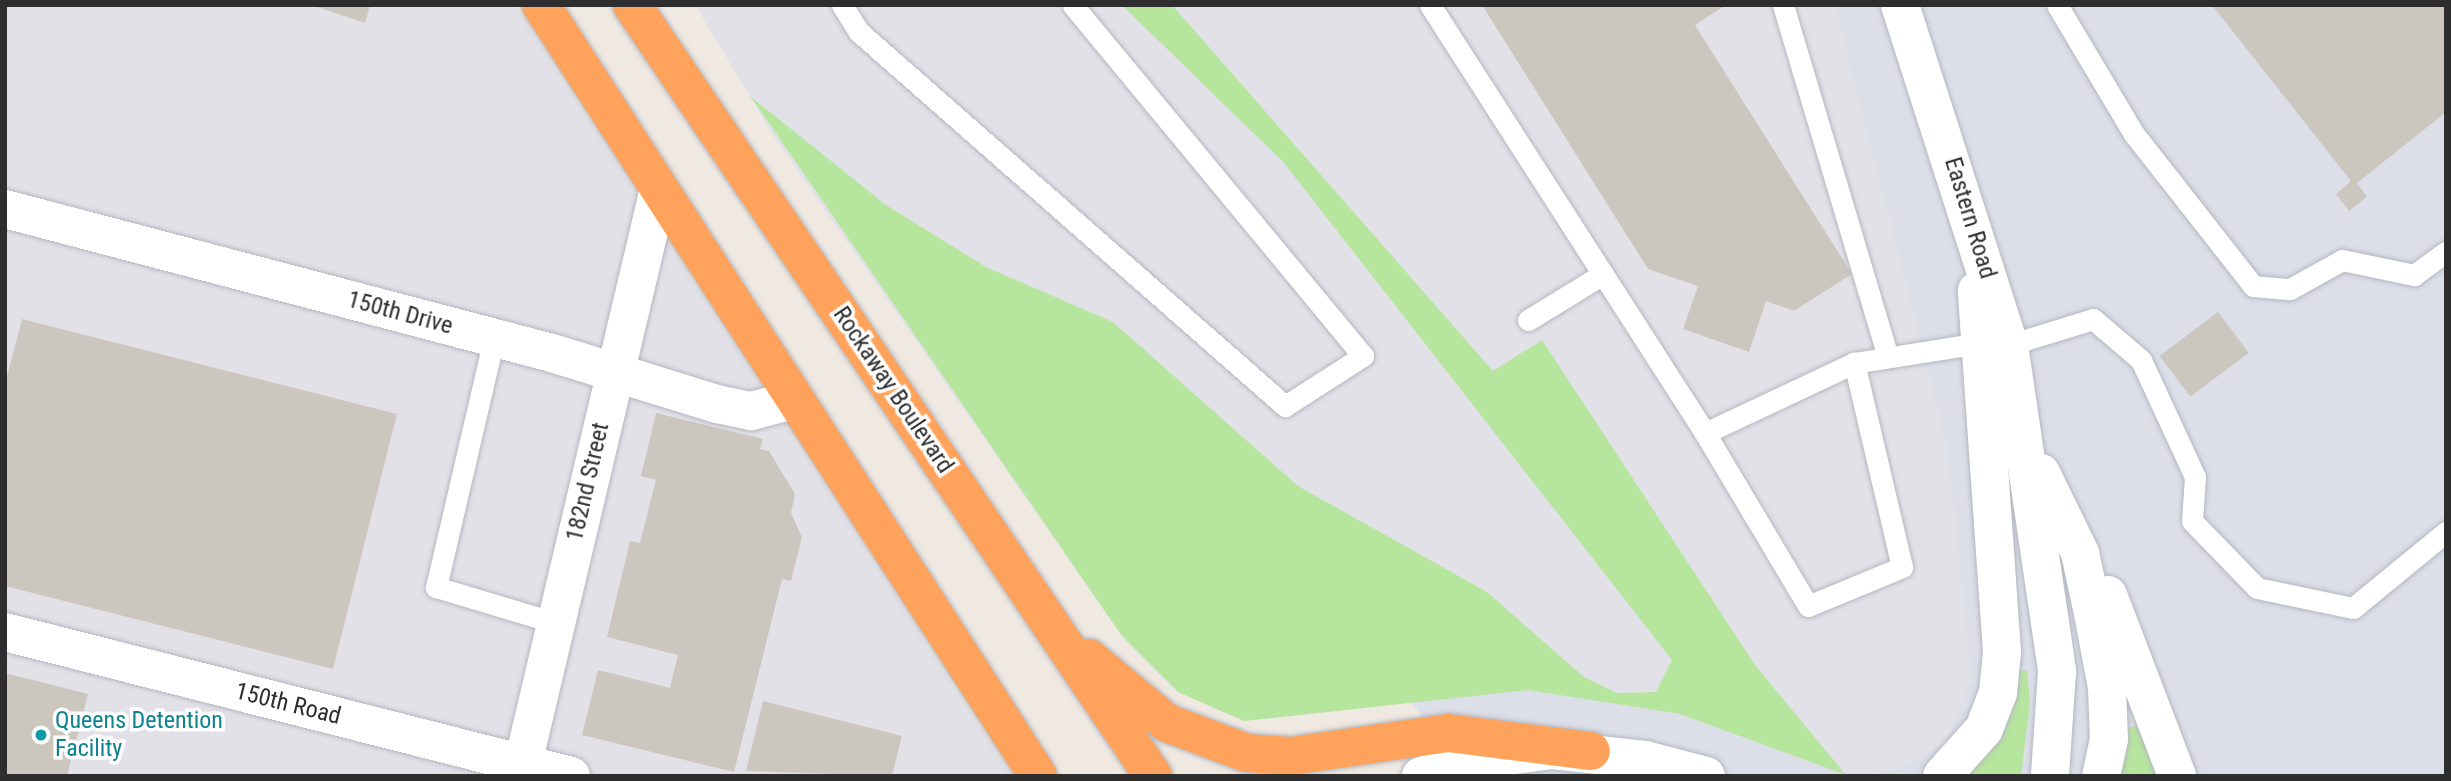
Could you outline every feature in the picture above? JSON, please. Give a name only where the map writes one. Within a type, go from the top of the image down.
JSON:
[{"type":"highway","points":[[541,5],[793,400],[1038,776]]},
{"type":"highway","name":"Rockaway Boulevard","points":[[632,5],[1153,776]]},
{"type":"highway","points":[[1055,630],[1167,723],[1247,753],[1291,756],[1448,733],[1591,751]]},
{"type":"street","name":"Eastern Road","points":[[1900,5],[1972,216],[1994,344],[2023,436],[2080,552],[2107,688],[2109,739],[2101,776]]},
{"type":"street","name":"182nd Street","points":[[521,770],[612,372],[659,189]]},
{"type":"street","name":"150th Drive","points":[[5,209],[494,338],[751,411],[793,400]]},
{"type":"street","points":[[1942,776],[1984,729],[2001,675],[1994,344]]},
{"type":"street","name":"Eastern Road","points":[[2023,436],[2057,672],[2050,776]]},
{"type":"street","points":[[2080,552],[2107,594],[2177,776]]},
{"type":"street","name":"150th Road","points":[[5,632],[521,770],[571,776]]},
{"type":"street","points":[[1421,776],[1509,754],[1591,751],[1706,776]]},
{"type":"lane","points":[[842,5],[859,32],[1284,406],[1363,356],[1073,5]]},
{"type":"lane","points":[[1430,5],[1705,433],[1808,606],[1902,567],[1854,363]]},
{"type":"lane","points":[[1783,5],[1888,357]]},
{"type":"lane","points":[[2057,5],[2134,134],[2253,286],[2290,289],[2342,260],[2414,275],[2446,252]]},
{"type":"lane","points":[[1528,320],[1603,274]]},
{"type":"lane","points":[[1705,433],[1854,363],[1994,344],[2093,319],[2141,360],[2195,478],[2192,521],[2257,588],[2353,608],[2446,532]]},
{"type":"lane","points":[[494,338],[436,587],[556,623]]},
{"type":"shaded area","points":[[5,5],[514,5],[1011,776],[5,776]]},
{"type":"shaded area","points":[[695,5],[1835,5],[1947,449],[1971,678],[1946,741],[1889,773],[1846,775],[1680,714],[1399,681],[1244,721],[1178,692],[1122,636],[776,140]]},
{"type":"shaded area","points":[[1835,5],[2446,5],[2446,776],[1461,776],[1398,681],[1528,690],[1680,714],[1846,775],[1889,773],[1946,742],[1971,678],[1947,449]]},
{"type":"green space","points":[[1122,5],[1172,5],[1493,371],[1542,340],[1755,665],[1846,775],[1680,714],[1528,690],[1244,721],[1178,692],[1122,636],[751,97],[886,205],[986,267],[1113,322],[1298,486],[1487,592],[1584,677],[1617,693],[1656,692],[1672,660],[1284,163]]},
{"type":"green space","points":[[2017,670],[2027,671],[2030,703],[2021,776],[1967,776]]},
{"type":"green space","points":[[2137,726],[2158,776],[2119,776],[2126,728]]},
{"type":"green space","points":[[1564,773],[1611,774],[1506,776]]},
{"type":"building","points":[[311,5],[370,5],[365,23]]},
{"type":"building","points":[[1482,5],[1726,5],[1695,25],[1852,274],[1794,311],[1766,301],[1749,352],[1683,329],[1698,286],[1648,269]]},
{"type":"building","points":[[2212,5],[2446,5],[2446,112],[2357,183],[2367,197],[2349,211],[2336,194],[2351,181]]},
{"type":"building","points":[[2218,312],[2249,353],[2190,397],[2160,356]]},
{"type":"building","points":[[22,319],[397,414],[333,669],[5,586],[5,384]]},
{"type":"building","points":[[656,413],[763,439],[760,449],[769,451],[795,494],[791,513],[802,537],[791,581],[782,579],[734,772],[582,735],[598,670],[670,688],[678,655],[607,637],[630,541],[640,543],[656,480],[641,476]]},
{"type":"building","name":"Queens Detention Facility","points":[[5,673],[88,694],[67,776],[5,776]]},
{"type":"building","points":[[763,701],[902,736],[892,776],[746,771]]},
{"type":"place","name":"Queens Detention Facility","points":[[41,735]]}]
